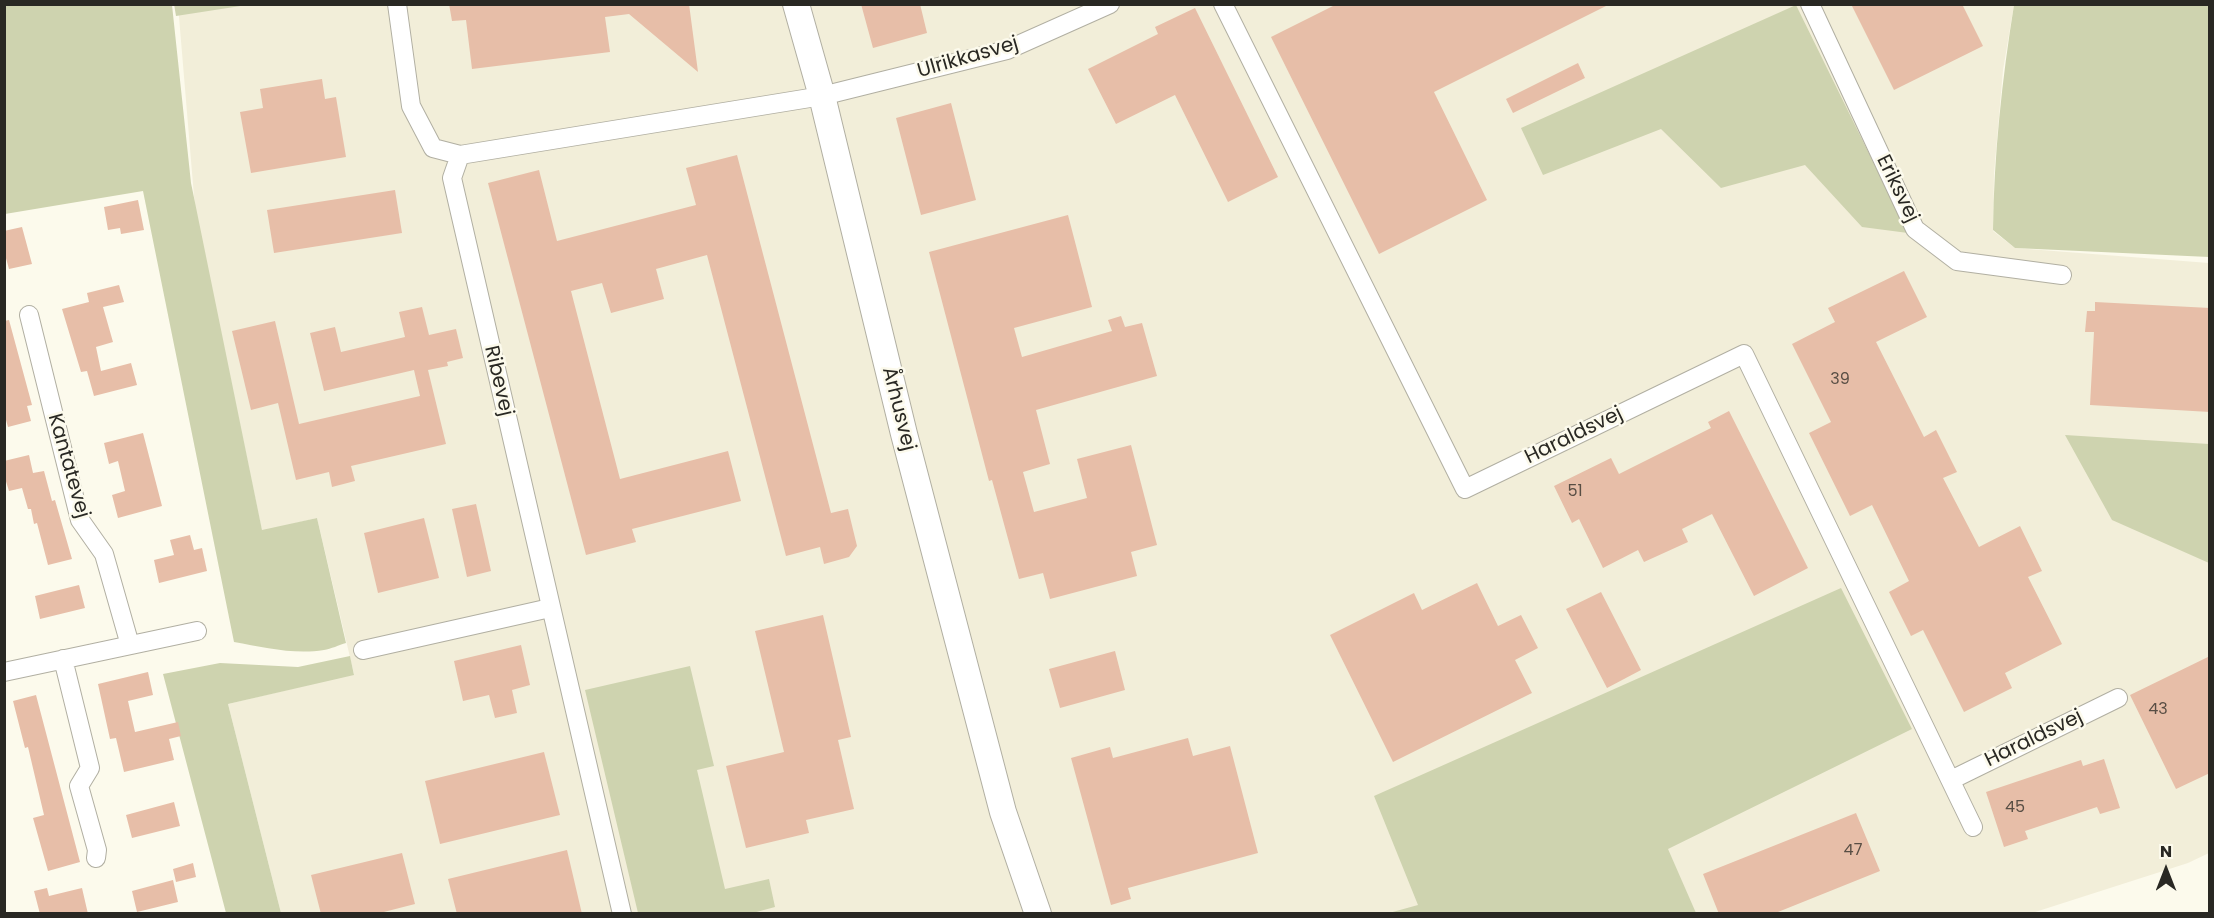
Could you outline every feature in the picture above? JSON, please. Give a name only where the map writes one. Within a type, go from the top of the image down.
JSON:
[{"type":"main road","name":"Århusvej","points":[[796,4],[822,96],[904,434],[1003,812],[1038,914]]},
{"type":"main road","name":"Århusvej","points":[[1003,812],[1020,914]]},
{"type":"street","points":[[397,4],[411,106],[433,148],[460,155],[822,96]]},
{"type":"street","name":"Ulrikkasvej","points":[[822,96],[1007,50],[1110,4]]},
{"type":"street","name":"Haraldsvej","points":[[1223,4],[1465,489],[1744,354],[1973,827]]},
{"type":"street","name":"Eriksvej","points":[[1810,4],[1915,229],[1956,261],[2062,275]]},
{"type":"street","name":"Ribevej","points":[[460,155],[452,178],[622,914]]},
{"type":"street","name":"Kantatevej","points":[[28,315],[80,520],[104,554],[130,645]]},
{"type":"street","points":[[363,650],[550,608]]},
{"type":"street","points":[[4,672],[197,631]]},
{"type":"street","points":[[63,659],[90,768],[80,786],[98,850],[96,858]]},
{"type":"street","name":"Haraldsvej","points":[[1951,780],[2118,698]]},
{"type":"shaded area","points":[[178,5],[2014,5],[2003,70],[1994,174],[1993,231],[2015,248],[2209,263],[2209,853],[2188,863],[2029,914],[281,913],[228,704],[354,674],[317,518],[262,531],[195,208]]},
{"type":"green space","points":[[174,4],[247,4],[247,5],[176,16]]},
{"type":"green space","points":[[4,5],[172,5],[191,183],[262,530],[317,518],[346,643],[327,649],[301,652],[234,642],[143,191],[5,214]]},
{"type":"green space","points":[[1796,5],[1908,233],[1862,227],[1805,165],[1721,188],[1661,129],[1543,175],[1521,128]]},
{"type":"green space","points":[[2014,5],[2209,5],[2209,257],[2015,248],[1993,230],[1999,117]]},
{"type":"green space","points":[[2065,435],[2209,444],[2209,563],[2112,520]]},
{"type":"green space","points":[[1841,588],[1912,729],[1668,849],[1696,913],[1389,913],[1418,905],[1374,796]]},
{"type":"green space","points":[[350,656],[354,675],[228,704],[281,913],[226,913],[163,674],[220,663],[298,667]]},
{"type":"green space","points":[[690,666],[714,766],[697,770],[725,889],[769,879],[775,907],[749,914],[638,913],[585,690]]},
{"type":"building","points":[[449,4],[689,4],[698,72],[629,14],[605,17],[610,52],[472,69],[466,20],[452,21]]},
{"type":"building","points":[[861,4],[920,4],[927,33],[873,48]]},
{"type":"building","points":[[1337,4],[1610,4],[1434,92],[1487,200],[1379,254],[1271,37]]},
{"type":"building","points":[[1851,4],[1962,4],[1983,46],[1894,90]]},
{"type":"building","points":[[1195,8],[1278,177],[1228,202],[1175,95],[1116,124],[1088,69],[1158,34],[1155,27]]},
{"type":"building","points":[[1578,63],[1585,78],[1513,113],[1506,99]]},
{"type":"building","points":[[322,79],[325,99],[336,97],[346,157],[251,173],[240,112],[263,108],[260,89]]},
{"type":"building","points":[[951,103],[976,200],[921,215],[896,118]]},
{"type":"building","points":[[737,155],[831,513],[848,509],[857,546],[849,557],[824,564],[820,547],[786,556],[707,255],[656,269],[664,299],[611,313],[602,283],[571,291],[620,479],[728,451],[741,501],[632,529],[636,542],[586,555],[488,183],[539,170],[557,241],[696,205],[686,168]]},
{"type":"building","points":[[395,190],[402,233],[274,253],[267,210]]},
{"type":"building","points":[[138,200],[144,230],[121,234],[120,228],[108,230],[104,207]]},
{"type":"building","points":[[1068,215],[1092,307],[1014,328],[1022,357],[1112,331],[1108,320],[1121,316],[1125,327],[1142,323],[1157,376],[1036,410],[1050,464],[1023,472],[1034,512],[1087,498],[1077,459],[1131,445],[1157,545],[1131,552],[1137,576],[1050,599],[1043,573],[1019,579],[992,480],[989,481],[929,252]]},
{"type":"building","points":[[22,227],[32,264],[9,269],[4,251],[4,231]]},
{"type":"building","points":[[1904,271],[1927,317],[1876,342],[1924,437],[1936,430],[1957,472],[1943,478],[1979,547],[2020,526],[2042,571],[2028,577],[2062,644],[2005,673],[2012,688],[1964,712],[1923,630],[1911,636],[1889,592],[1909,581],[1872,505],[1850,516],[1809,433],[1831,422],[1792,344],[1835,322],[1828,308]]},
{"type":"building","points":[[119,285],[124,302],[103,307],[113,342],[96,347],[101,371],[131,363],[137,385],[94,396],[87,371],[81,372],[62,309],[89,302],[87,293]]},
{"type":"building","points":[[2095,302],[2210,308],[2210,412],[2090,405],[2094,332],[2085,332],[2087,311],[2095,311]]},
{"type":"building","points":[[422,307],[429,335],[456,329],[463,358],[447,362],[448,366],[428,370],[446,444],[351,466],[355,481],[332,487],[329,472],[296,480],[278,403],[251,410],[232,331],[275,321],[299,424],[420,396],[414,370],[324,391],[310,333],[335,327],[341,352],[405,337],[399,312]]},
{"type":"building","points":[[9,320],[32,405],[27,406],[31,421],[8,427],[4,413],[4,321]]},
{"type":"building","points":[[1729,411],[1808,568],[1754,596],[1712,514],[1682,529],[1688,542],[1644,562],[1638,550],[1603,568],[1579,519],[1572,523],[1554,486],[1611,458],[1619,474],[1711,428],[1708,422]]},
{"type":"building","points":[[143,433],[162,506],[118,518],[112,495],[125,491],[118,461],[109,464],[104,443]]},
{"type":"building","points":[[29,455],[33,473],[44,471],[72,559],[48,565],[37,523],[34,524],[31,509],[28,509],[22,488],[9,491],[4,475],[4,461]]},
{"type":"building","points":[[476,504],[491,571],[467,577],[452,509]]},
{"type":"building","points":[[424,518],[439,578],[378,593],[364,533]]},
{"type":"building","points":[[190,535],[194,550],[202,548],[207,571],[159,583],[154,560],[174,555],[170,540]]},
{"type":"building","points":[[1477,583],[1498,626],[1521,615],[1538,648],[1515,660],[1532,693],[1393,762],[1330,635],[1414,593],[1422,610]]},
{"type":"building","points":[[79,585],[85,608],[40,619],[35,596]]},
{"type":"building","points":[[1601,592],[1641,670],[1607,688],[1566,609]]},
{"type":"building","points":[[823,615],[851,737],[838,740],[854,809],[806,820],[809,833],[746,848],[726,766],[784,752],[755,631]]},
{"type":"building","points":[[521,645],[530,685],[512,690],[517,713],[495,718],[489,695],[463,701],[454,661]]},
{"type":"building","points":[[1115,651],[1125,690],[1060,708],[1049,669]]},
{"type":"building","points":[[2210,656],[2210,773],[2176,789],[2130,695]]},
{"type":"building","points":[[148,672],[153,695],[128,701],[135,732],[178,722],[181,736],[169,739],[174,760],[124,772],[116,738],[110,739],[98,684]]},
{"type":"building","points":[[36,695],[80,862],[48,871],[33,818],[44,815],[28,747],[25,748],[13,701]]},
{"type":"building","points":[[1188,738],[1193,756],[1230,746],[1258,853],[1128,888],[1131,899],[1111,905],[1071,758],[1110,747],[1113,758]]},
{"type":"building","points":[[544,752],[560,815],[440,844],[425,781]]},
{"type":"building","points":[[2104,759],[2120,808],[2100,814],[2097,807],[2025,831],[2028,839],[2004,847],[1986,792],[2081,760],[2083,766]]},
{"type":"building","points":[[174,802],[180,826],[132,838],[126,815]]},
{"type":"building","points":[[1856,813],[1880,871],[1773,914],[1719,914],[1703,874]]},
{"type":"building","points":[[567,850],[582,914],[457,914],[448,879]]},
{"type":"building","points":[[402,853],[415,904],[376,914],[321,914],[311,875]]},
{"type":"building","points":[[193,863],[196,877],[176,882],[173,869]]},
{"type":"building","points":[[173,880],[178,902],[137,912],[132,891]]},
{"type":"building","points":[[47,888],[49,896],[82,888],[88,914],[40,914],[34,891]]}]
